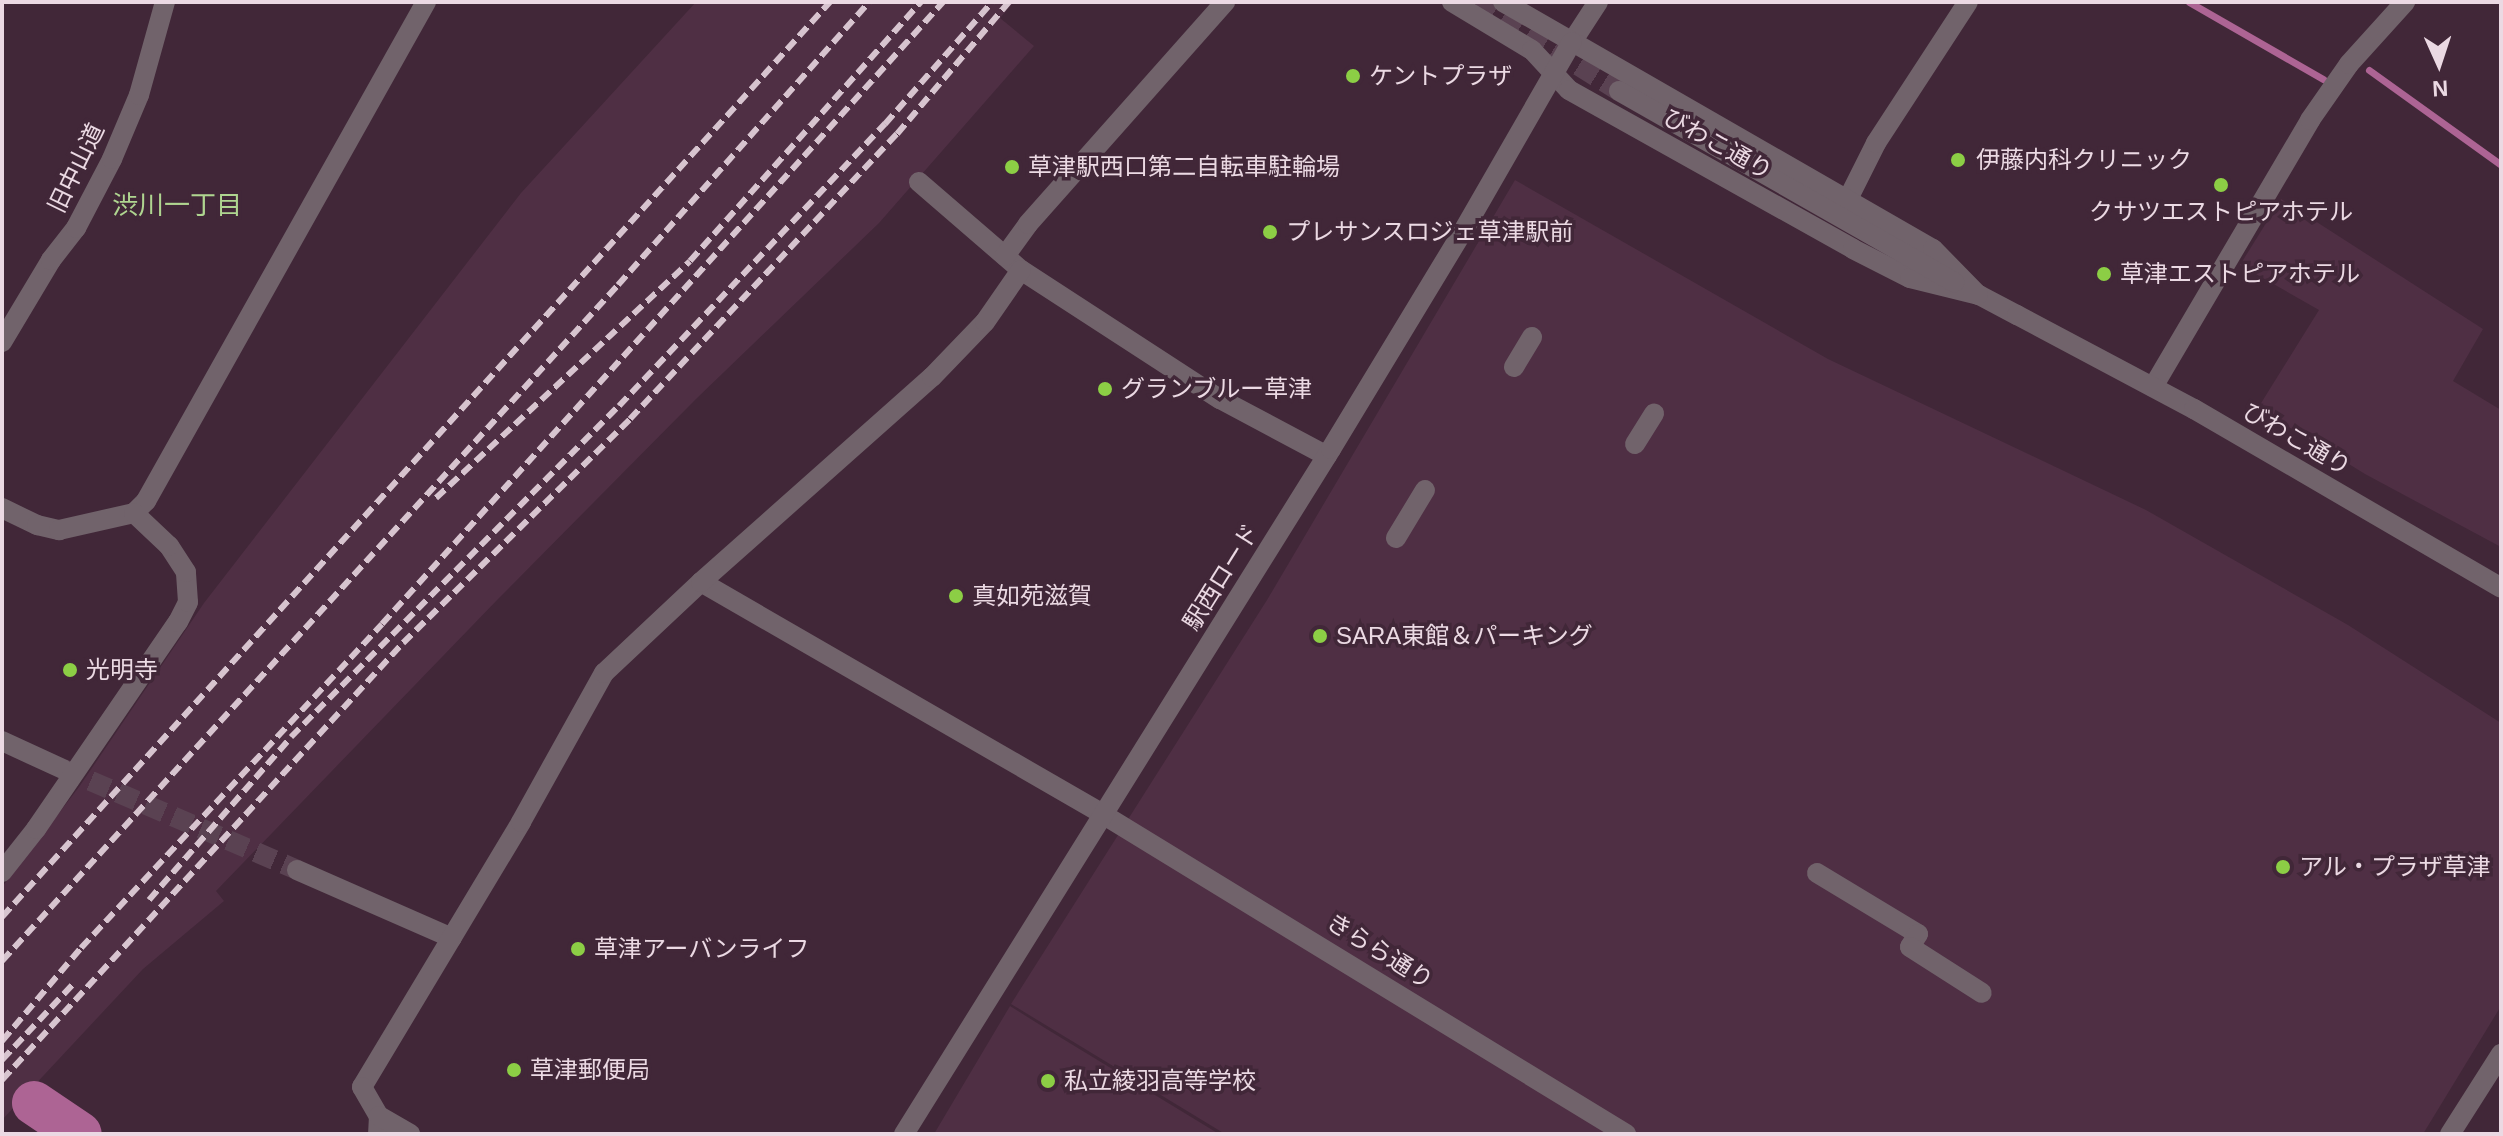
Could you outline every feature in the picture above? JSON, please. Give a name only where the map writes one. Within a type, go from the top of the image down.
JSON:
[{"type":"street","name":"旧中山道","points":[[2,342],[51,260],[76,228],[112,159],[139,95],[165,2]]},
{"type":"street","points":[[2,508],[37,525],[59,530],[134,513],[146,501],[426,2]]},
{"type":"street","points":[[1005,256],[1028,224],[1225,2]]},
{"type":"street","name":"びわこ通り","points":[[1452,2],[1532,50],[1569,90],[1853,249],[1910,278],[1979,295],[2153,387],[2501,588]]},
{"type":"street","name":"びわこ通り","points":[[1503,2],[1933,249],[1979,295]]},
{"type":"street","name":"駅西ロード","points":[[904,1134],[1327,456],[1598,2]]},
{"type":"street","points":[[1848,199],[1876,143],[1968,2]]},
{"type":"street","points":[[2153,387],[2303,130],[2349,64],[2405,2]]},
{"type":"street","points":[[1619,91],[1979,295]]},
{"type":"street","points":[[919,182],[1021,270],[1220,399],[1327,456]]},
{"type":"street","points":[[410,1134],[378,1125],[362,1087],[452,938],[604,673],[701,582],[932,377],[985,322],[1021,270]]},
{"type":"street","points":[[1514,367],[1532,337]]},
{"type":"street","points":[[1635,444],[1654,414]]},
{"type":"street","points":[[1396,538],[1425,490]]},
{"type":"street","points":[[2,872],[36,829],[178,622],[188,602],[186,572],[169,546],[134,513]]},
{"type":"street","name":"きらら通り","points":[[701,582],[1104,815],[1626,1134]]},
{"type":"street","points":[[2,741],[63,769]]},
{"type":"street","points":[[297,870],[452,938]]},
{"type":"street","points":[[1817,873],[1918,934],[1910,947],[1982,993]]},
{"type":"street","points":[[2450,1134],[2501,1054]]},
{"type":"shaded area","points":[[696,2],[1014,2],[1000,18],[1034,46],[879,223],[696,399],[499,598],[216,891],[224,901],[143,969],[2,1120],[2,887],[79,787],[204,603],[521,193]]},
{"type":"shaded area","points":[[1515,180],[1828,359],[2146,510],[2348,625],[2501,723],[2501,1006],[2423,1134],[1225,1134],[1011,1004],[1267,600]]},
{"type":"shaded area","points":[[2281,199],[2483,329],[2453,381],[2501,410],[2501,547],[2365,474],[2258,408],[2319,310],[2240,265]]},
{"type":"shaded area","name":"私立綾羽高等学校","points":[[1010,1006],[1045,1028],[1219,1134],[934,1134]]},
{"type":"waterway","points":[[2189,2],[2323,79]]},
{"type":"waterway","points":[[2369,70],[2501,165]]},
{"type":"waterway","points":[[34,1103],[80,1134]]},
{"type":"tunnel","points":[[1477,2],[1619,91]]},
{"type":"tunnel","points":[[63,769],[297,870]]},
{"type":"railway","points":[[2,917],[830,2]]},
{"type":"railway","points":[[2,961],[618,285],[869,2]]},
{"type":"railway","points":[[436,498],[690,261],[921,2]]},
{"type":"railway","points":[[2,1041],[81,948],[382,624],[943,2]]},
{"type":"railway","points":[[149,900],[291,737],[619,406],[885,124],[992,2]]},
{"type":"railway","points":[[2,1080],[403,643],[630,419],[897,134],[1009,2]]},
{"type":"railway","points":[[2,1060],[74,983]]},
{"type":"place","name":"ケントプラザ","points":[[1353,76]]},
{"type":"place","name":"伊藤内科クリニック","points":[[1958,160]]},
{"type":"place","name":"草津駅西口第二自転車駐輪場","points":[[1012,167]]},
{"type":"place","name":"クサツエストピアホテル","points":[[2221,185]]},
{"type":"place","name":"プレサンスロジェ草津駅前","points":[[1270,232]]},
{"type":"place","name":"草津エストピアホテル","points":[[2104,274]]},
{"type":"place","name":"グランブルー草津","points":[[1105,389]]},
{"type":"place","name":"真如苑滋賀","points":[[956,596]]},
{"type":"place","name":"SARA東館＆パーキング","points":[[1320,636]]},
{"type":"place","name":"光明寺","points":[[70,670]]},
{"type":"place","name":"アル・プラザ草津","points":[[2283,867]]},
{"type":"place","name":"草津アーバンライフ","points":[[578,949]]},
{"type":"place","name":"草津郵便局","points":[[514,1070]]},
{"type":"place","name":"私立綾羽高等学校","points":[[1048,1081]]},
{"type":"district","name":"渋川一丁目","points":[[177,206]]}]
